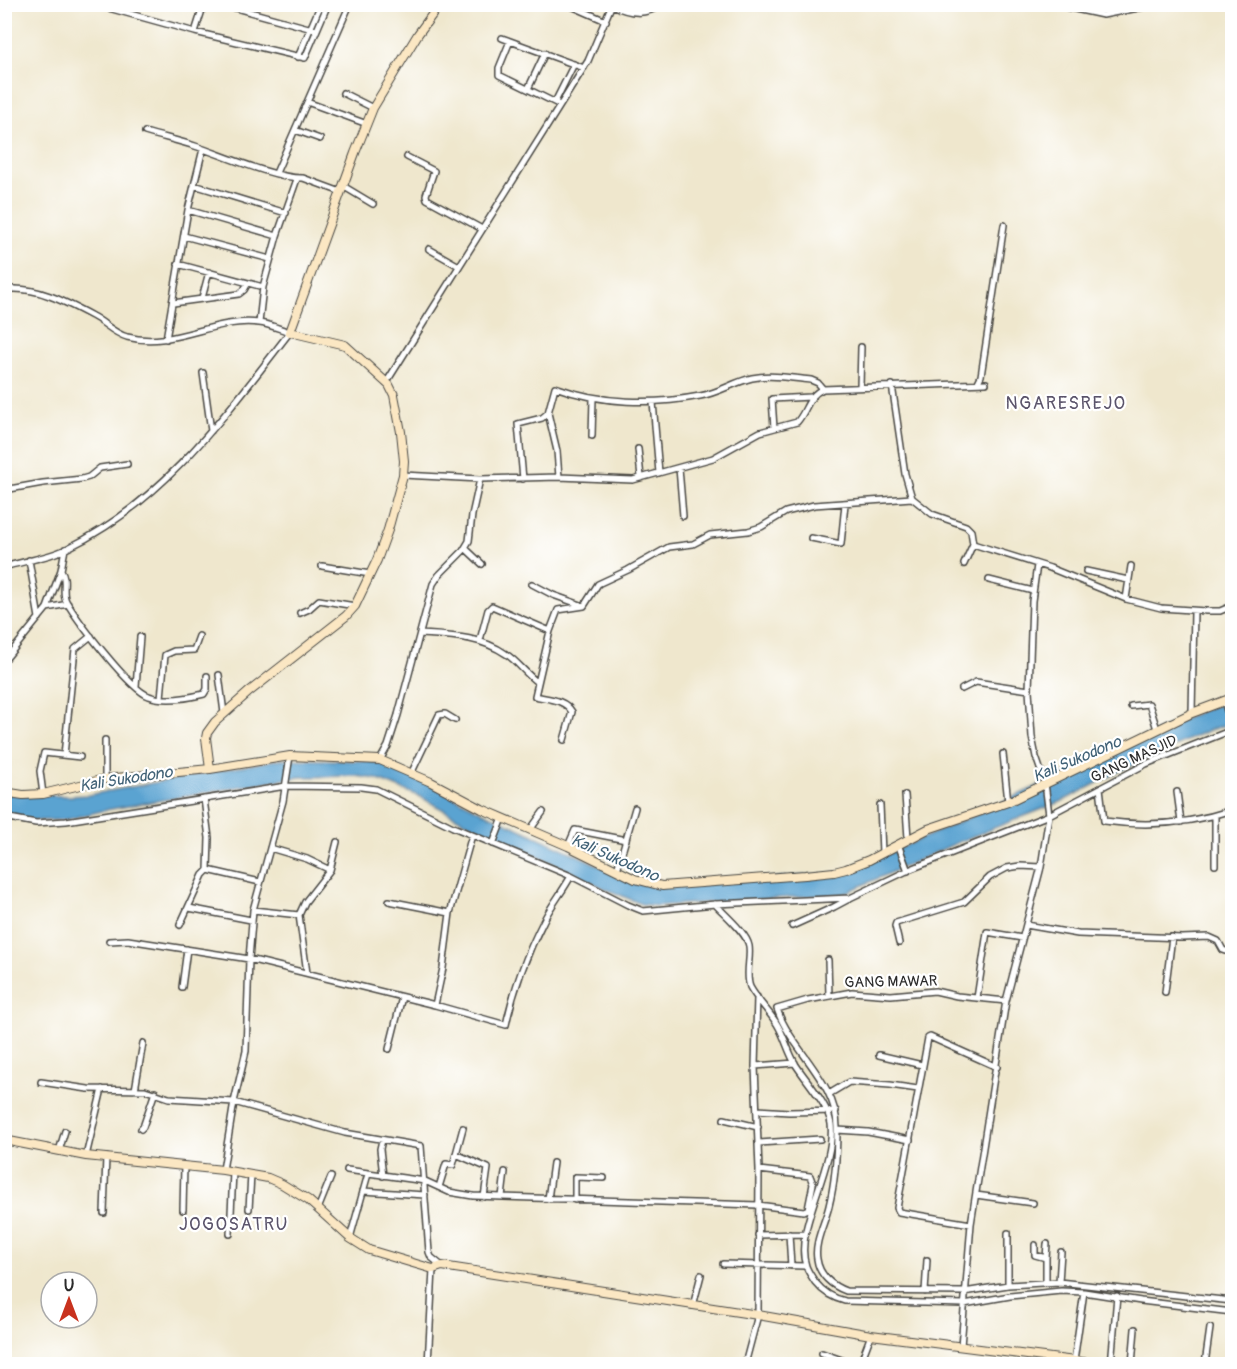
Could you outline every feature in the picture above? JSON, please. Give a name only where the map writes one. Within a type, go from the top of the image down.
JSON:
[{"type":"street","points":[[94,4],[298,57],[306,57],[322,9]]},
{"type":"street","points":[[195,32],[204,4]]},
{"type":"street","points":[[221,4],[316,30]]},
{"type":"street","points":[[298,57],[310,28],[328,4]]},
{"type":"street","points":[[276,173],[350,4]]},
{"type":"street","points":[[4,567],[65,549],[146,499],[211,432],[290,332],[366,124],[418,34],[440,4]]},
{"type":"street","points":[[567,4],[606,21]]},
{"type":"street","points":[[386,383],[558,104],[584,68],[595,49],[612,5],[626,12],[637,13],[652,11],[663,4]]},
{"type":"street","points":[[1052,4],[1103,15],[1158,4]]},
{"type":"street","points":[[502,38],[584,68]]},
{"type":"street","points":[[510,40],[499,68],[499,75],[558,104]]},
{"type":"street","points":[[528,89],[545,53]]},
{"type":"street","points":[[558,104],[574,64]]},
{"type":"street","points":[[343,93],[374,108]]},
{"type":"street","points":[[307,102],[366,124]]},
{"type":"street","points":[[295,130],[320,139]]},
{"type":"street","points":[[146,132],[276,173],[342,189],[373,204]]},
{"type":"street","points":[[166,339],[188,210],[203,149]]},
{"type":"street","points":[[407,157],[434,171],[426,195],[427,199],[482,229]]},
{"type":"street","points":[[259,323],[262,287],[297,178]]},
{"type":"street","points":[[194,185],[286,213]]},
{"type":"street","points":[[188,210],[277,236]]},
{"type":"street","points":[[406,475],[480,479],[559,477],[633,480],[713,458],[755,434],[796,422],[811,397],[816,391],[823,389],[982,382],[981,376],[1004,225]]},
{"type":"street","points":[[184,236],[270,259]]},
{"type":"street","points":[[429,249],[459,266]]},
{"type":"street","points":[[178,264],[262,287]]},
{"type":"street","points":[[202,298],[209,272]]},
{"type":"street","points":[[173,303],[239,294],[248,283]]},
{"type":"street","points":[[4,290],[21,289],[43,294],[93,316],[112,331],[127,336],[154,340],[166,339],[229,325],[259,323],[345,345],[386,383],[394,396],[406,475],[388,530],[355,606],[338,624],[224,713],[207,733],[206,743],[210,769]]},
{"type":"street","points":[[860,386],[861,347]]},
{"type":"street","points":[[203,373],[211,432]]},
{"type":"street","points":[[559,477],[557,451],[548,413],[555,387],[593,398],[653,402],[716,393],[752,378],[763,377],[812,380],[823,389]]},
{"type":"street","points":[[892,386],[905,474],[912,498],[932,514],[966,526],[971,531],[974,544],[964,564]]},
{"type":"street","points":[[774,428],[772,399],[811,397]]},
{"type":"street","points":[[592,436],[593,398]]},
{"type":"street","points":[[653,402],[660,473]]},
{"type":"street","points":[[523,479],[518,424],[542,418],[548,413]]},
{"type":"street","points":[[638,449],[641,477]]},
{"type":"street","points":[[4,490],[82,479],[89,477],[100,468],[127,464]]},
{"type":"street","points":[[679,468],[683,516]]},
{"type":"street","points":[[380,760],[388,746],[433,584],[469,541],[480,479]]},
{"type":"street","points":[[564,740],[572,712],[570,708],[561,702],[534,696],[550,631],[558,610],[584,606],[598,584],[662,550],[693,544],[710,535],[748,531],[761,527],[786,512],[814,505],[912,498]]},
{"type":"street","points":[[811,538],[841,543],[845,504]]},
{"type":"street","points":[[974,544],[1050,568],[1126,599],[1161,608],[1220,611],[1233,606]]},
{"type":"street","points":[[465,548],[482,564]]},
{"type":"street","points":[[4,661],[47,608],[61,570],[65,549]]},
{"type":"street","points":[[29,560],[39,618]]},
{"type":"street","points":[[961,1346],[971,1224],[1006,1001],[1041,867],[1049,813],[1045,784],[1035,757],[1029,690],[1029,651],[1037,565]]},
{"type":"street","points":[[322,566],[370,574]]},
{"type":"street","points":[[1126,599],[1131,566]]},
{"type":"street","points":[[61,570],[65,580],[65,599],[68,604],[91,636],[136,686],[150,697],[187,697],[204,694],[207,689],[207,676]]},
{"type":"street","points":[[1086,571],[1128,580]]},
{"type":"street","points":[[988,580],[1033,591]]},
{"type":"street","points":[[532,584],[584,606]]},
{"type":"street","points":[[300,613],[319,600],[355,606]]},
{"type":"street","points":[[47,608],[68,604]]},
{"type":"street","points":[[480,640],[488,610],[492,606],[550,631]]},
{"type":"street","points":[[1192,713],[1194,611]]},
{"type":"street","points":[[420,634],[480,640],[507,655],[537,682]]},
{"type":"street","points":[[64,755],[75,649],[91,636]]},
{"type":"street","points":[[161,698],[165,655],[174,651],[194,650],[199,636]]},
{"type":"street","points":[[136,686],[140,637]]},
{"type":"street","points":[[219,675],[224,713]]},
{"type":"street","points":[[962,689],[976,682],[1029,690]]},
{"type":"street","points":[[4,792],[23,795],[43,794],[105,779],[210,769],[290,757],[380,760],[502,819],[568,846],[617,870],[651,884],[671,885],[834,872],[898,846],[908,838],[928,829],[1008,802],[1157,729],[1227,700],[1232,728]]},
{"type":"street","points":[[1131,706],[1149,704],[1157,729]]},
{"type":"street","points":[[411,774],[439,715],[444,714],[455,720]]},
{"type":"street","name":"GANG MASJID","points":[[792,926],[907,869],[1049,813],[1146,764],[1232,728]]},
{"type":"street","points":[[105,740],[105,779]]},
{"type":"street","points":[[43,794],[40,771],[43,755],[46,753],[80,757]]},
{"type":"street","points":[[1003,754],[1008,802]]},
{"type":"street","points":[[223,1170],[234,1102],[246,1051],[251,920],[287,783],[290,757]]},
{"type":"street","points":[[4,817],[36,823],[66,821],[287,783],[335,785],[376,789],[453,827],[494,841],[643,911],[720,904],[850,898]]},
{"type":"street","points":[[1100,788],[1104,821],[1132,825],[1158,825],[1215,816],[1233,810]]},
{"type":"street","points":[[1177,792],[1181,822]]},
{"type":"street","points":[[905,795],[908,838]]},
{"type":"street","points":[[180,924],[203,875],[208,870],[209,838],[204,799]]},
{"type":"street","points":[[880,805],[882,853]]},
{"type":"street","points":[[617,870],[635,808]]},
{"type":"street","points":[[530,830],[543,812]]},
{"type":"street","points":[[1215,816],[1215,865]]},
{"type":"street","points":[[494,841],[502,819]]},
{"type":"street","points":[[568,846],[575,830],[626,840]]},
{"type":"street","points":[[435,1005],[443,968],[450,913],[472,835]]},
{"type":"street","points":[[307,973],[299,915],[305,902],[330,870],[337,842]]},
{"type":"street","points":[[898,846],[907,869]]},
{"type":"street","points":[[270,848],[330,870]]},
{"type":"street","points":[[899,944],[896,923],[964,902],[990,877],[1007,868],[1041,867]]},
{"type":"street","points":[[208,870],[260,882]]},
{"type":"street","points":[[109,941],[128,940],[249,959],[506,1024],[525,962],[544,920],[571,876]]},
{"type":"street","points":[[389,902],[450,913]]},
{"type":"street","points":[[720,904],[746,936],[749,945],[748,981],[778,1025],[795,1063],[831,1111],[837,1130],[834,1180],[816,1258],[820,1271],[834,1285],[859,1296],[964,1298],[1061,1291],[1084,1292],[1093,1289]]},
{"type":"street","points":[[189,908],[251,920]]},
{"type":"street","points":[[253,910],[299,915]]},
{"type":"street","points":[[1026,925],[1078,934],[1213,938],[1218,941],[1223,950],[1233,953]]},
{"type":"street","points":[[976,998],[986,933],[1022,938]]},
{"type":"street","points":[[1165,992],[1172,937]]},
{"type":"street","points":[[182,987],[187,949]]},
{"type":"street","points":[[828,960],[829,996]]},
{"type":"street","name":"GANG MAWAR","points":[[829,1095],[777,1009],[852,992],[891,995],[935,991],[1006,1001]]},
{"type":"street","points":[[389,1049],[402,997]]},
{"type":"street","points":[[745,1365],[758,1315],[759,1143],[755,1066],[757,997]]},
{"type":"street","points":[[971,1224],[897,1211],[928,1038],[930,1036],[997,1067]]},
{"type":"street","points":[[135,1090],[143,1043]]},
{"type":"street","points":[[879,1055],[922,1065]]},
{"type":"street","points":[[755,1066],[795,1063]]},
{"type":"street","points":[[41,1082],[155,1092],[169,1098],[234,1102],[345,1133],[421,1146],[429,1254],[437,1268],[428,1365]]},
{"type":"street","points":[[918,1089],[849,1083],[829,1095],[831,1124],[828,1151],[822,1179],[804,1234],[805,1266],[828,1295],[845,1301],[859,1296],[877,1297],[925,1292],[944,1297],[964,1298],[1008,1286],[1059,1282],[1233,1312]]},
{"type":"street","points":[[86,1156],[102,1089]]},
{"type":"street","points":[[141,1129],[155,1092]]},
{"type":"street","points":[[757,1110],[831,1111]]},
{"type":"street","points":[[724,1119],[758,1127]]},
{"type":"street","points":[[440,1187],[446,1164],[453,1164],[463,1128]]},
{"type":"street","points":[[837,1130],[868,1132],[910,1140]]},
{"type":"street","points":[[59,1151],[65,1131]]},
{"type":"street","points":[[759,1143],[820,1139]]},
{"type":"street","points":[[4,1140],[86,1156],[223,1170],[282,1184],[309,1200],[350,1238],[369,1250],[437,1268],[758,1315],[871,1335],[1098,1365]]},
{"type":"street","points":[[382,1140],[380,1149],[383,1176]]},
{"type":"street","points":[[456,1154],[488,1168],[484,1197]]},
{"type":"street","points":[[104,1213],[106,1157]]},
{"type":"street","points":[[549,1198],[553,1162]]},
{"type":"street","points":[[183,1210],[184,1166]]},
{"type":"street","points":[[347,1170],[424,1181],[449,1192],[484,1197],[758,1205],[804,1211],[810,1204],[812,1178],[806,1175],[759,1170]]},
{"type":"street","points":[[230,1234],[233,1172]]},
{"type":"street","points":[[502,1197],[505,1172]]},
{"type":"street","points":[[350,1238],[368,1174]]},
{"type":"street","points":[[249,1209],[251,1175]]},
{"type":"street","points":[[318,1209],[331,1176]]},
{"type":"street","points":[[575,1200],[575,1177],[604,1178]]},
{"type":"street","points":[[363,1191],[426,1195]]},
{"type":"street","points":[[976,1195],[1033,1203]]},
{"type":"street","points":[[1008,1233],[1008,1286]]},
{"type":"street","points":[[789,1234],[791,1266]]},
{"type":"street","points":[[758,1235],[804,1234]]},
{"type":"street","points":[[1046,1282],[1047,1244]]},
{"type":"street","points":[[1035,1245],[1035,1255],[1046,1258]]},
{"type":"street","points":[[1059,1282],[1061,1252]]},
{"type":"street","points":[[925,1292],[927,1260]]},
{"type":"street","points":[[723,1264],[805,1266]]},
{"type":"street","points":[[693,1305],[701,1275]]},
{"type":"street","points":[[1074,1361],[1084,1292]]},
{"type":"street","points":[[1118,1293],[1233,1301]]},
{"type":"street","points":[[1110,1365],[1118,1293]]},
{"type":"street","points":[[1205,1365],[1210,1328]]},
{"type":"street","points":[[1132,1365],[1136,1329]]},
{"type":"street","points":[[860,1365],[871,1335]]},
{"type":"street","points":[[822,1353],[854,1365]]},
{"type":"water","points":[[1232,701],[1232,723],[1207,731],[1120,771],[1063,801],[961,841],[843,894],[656,906],[641,904],[460,819],[419,796],[376,779],[356,776],[301,777],[266,782],[106,810],[65,820],[28,821],[5,816],[5,794],[88,795],[281,759],[367,761],[396,767],[483,812],[609,870],[653,887],[838,873],[876,859],[966,819],[1208,708]]},
{"type":"district","name":"NGARESREJO","points":[[1066,403]]},
{"type":"district","name":"JOGOSATRU","points":[[234,1224]]},
{"type":"water label","name":"Kali Sukodono","points":[[1077,759]]},
{"type":"water label","name":"Kali Sukodono","points":[[126,779]]},
{"type":"water label","name":"Kali Sukodono","points":[[615,858]]}]
